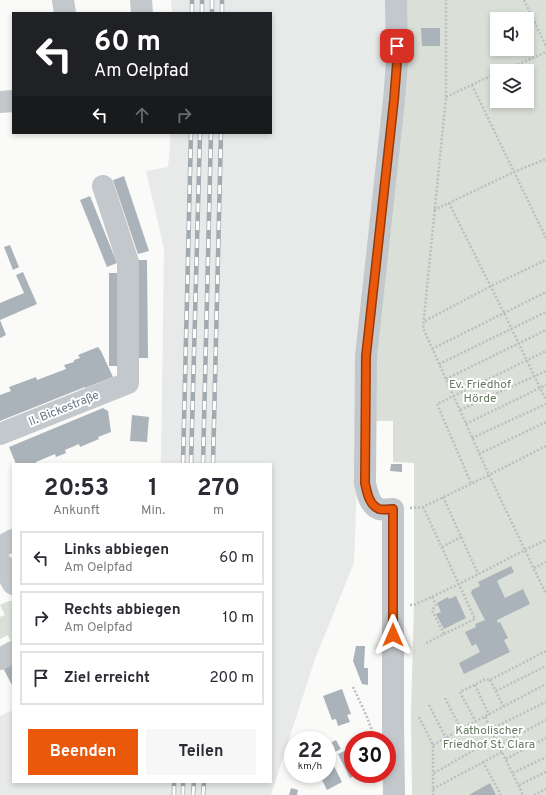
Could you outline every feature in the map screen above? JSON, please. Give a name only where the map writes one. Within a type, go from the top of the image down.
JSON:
[{"type":"street","points":[[64,0],[65,12]]},
{"type":"street","points":[[141,0],[142,12]]},
{"type":"street","points":[[394,795],[393,725],[404,508],[380,509],[372,504],[367,494],[365,483],[366,356],[394,100],[397,62],[396,0]]},
{"type":"street","points":[[0,102],[12,101]]},
{"type":"street","name":"II. Bickestraße","points":[[0,434],[128,383],[128,262],[103,186]]},
{"type":"street","points":[[12,541],[2,556],[12,581]]},
{"type":"street","points":[[0,595],[12,589]]},
{"type":"street","points":[[0,659],[12,653]]},
{"type":"path","points":[[446,0],[446,97],[423,328],[479,454],[545,588],[546,594]]},
{"type":"path","points":[[524,0],[546,46]]},
{"type":"path","points":[[518,64],[546,52]]},
{"type":"path","points":[[446,97],[490,77]]},
{"type":"path","points":[[472,85],[546,238]]},
{"type":"path","points":[[434,210],[514,172],[546,159]]},
{"type":"path","points":[[449,203],[546,400]]},
{"type":"path","points":[[424,321],[491,286],[546,260]]},
{"type":"path","points":[[432,349],[546,292]]},
{"type":"path","points":[[439,364],[546,312]]},
{"type":"path","points":[[446,379],[546,330]]},
{"type":"path","points":[[471,483],[436,404],[546,351]]},
{"type":"path","points":[[460,410],[546,371]]},
{"type":"path","points":[[466,424],[546,385]]},
{"type":"path","points":[[472,438],[546,404]]},
{"type":"path","points":[[479,454],[546,422]]},
{"type":"path","points":[[404,508],[424,507],[546,446]]},
{"type":"path","points":[[443,497],[478,574]]},
{"type":"path","points":[[424,507],[476,619],[424,644]]},
{"type":"path","points":[[442,547],[461,537]]},
{"type":"path","points":[[414,605],[546,540]]},
{"type":"path","points":[[534,568],[546,562]]},
{"type":"path","points":[[432,597],[436,605],[432,610],[444,634]]},
{"type":"path","points":[[476,722],[460,692],[486,679],[490,680],[546,651]]},
{"type":"path","points":[[496,691],[546,666]]},
{"type":"path","points":[[490,680],[504,707]]},
{"type":"path","points":[[433,745],[546,684]]},
{"type":"path","points":[[474,685],[490,715]]},
{"type":"path","points":[[353,687],[372,731]]},
{"type":"path","points":[[445,698],[461,729]]},
{"type":"path","points":[[491,729],[546,702]]},
{"type":"path","points":[[429,705],[446,738]]},
{"type":"path","points":[[419,717],[433,745],[433,795]]},
{"type":"path","points":[[485,717],[523,795]]},
{"type":"path","points":[[499,745],[546,720]]},
{"type":"path","points":[[433,773],[495,738]]},
{"type":"path","points":[[506,759],[546,738]]},
{"type":"path","points":[[433,789],[502,752]]},
{"type":"path","points":[[513,773],[546,757]]},
{"type":"path","points":[[483,762],[501,795]]},
{"type":"path","points":[[519,786],[546,772]]},
{"type":"path","points":[[534,795],[546,789]]},
{"type":"shaded area","points":[[171,0],[390,0],[392,42],[361,379],[354,563],[315,659],[292,731],[284,731],[284,755],[271,795],[0,795],[0,716],[12,710],[12,783],[272,783],[272,463],[161,463],[164,249],[146,171],[168,167],[171,134],[272,134],[272,12],[172,12]]},
{"type":"green space","name":"Ev. Friedhof Hörde","points":[[401,0],[546,0],[546,795],[412,795],[411,711],[414,605],[414,463],[393,462],[393,421],[371,421]]},
{"type":"green space","points":[[12,601],[12,645],[8,635],[0,639],[0,617],[5,615],[0,605]]},
{"type":"building","points":[[421,28],[440,28],[440,46],[422,46]]},
{"type":"building","points":[[124,176],[149,251],[138,254],[113,180]]},
{"type":"building","points":[[90,196],[117,263],[107,267],[80,200]]},
{"type":"building","points":[[10,245],[19,267],[13,270],[4,247]]},
{"type":"building","points":[[137,260],[147,260],[148,358],[138,358]]},
{"type":"building","points":[[23,272],[37,304],[0,320],[0,303],[24,293],[16,275]]},
{"type":"building","points":[[109,273],[121,273],[120,366],[109,366]]},
{"type":"building","points":[[0,320],[6,335],[0,338]]},
{"type":"building","points":[[98,347],[113,377],[0,421],[0,395],[11,391],[9,387],[36,377],[37,380],[66,369],[64,365],[74,362],[74,360],[80,358],[78,355]]},
{"type":"building","points":[[103,408],[108,411],[111,432],[80,447],[79,444],[65,450],[66,453],[56,457],[55,454],[36,463],[16,463],[9,447]]},
{"type":"building","points":[[132,415],[149,417],[147,442],[130,441]]},
{"type":"building","points":[[391,464],[402,464],[402,472],[390,471]]},
{"type":"building","points":[[511,566],[514,572],[497,581],[505,598],[523,589],[530,604],[497,620],[498,623],[500,622],[508,638],[504,640],[510,652],[464,674],[459,663],[480,652],[476,644],[472,646],[465,632],[476,627],[475,624],[485,620],[471,593],[472,590],[480,586],[478,582]]},
{"type":"building","points":[[456,596],[466,618],[444,629],[436,614],[441,612],[437,603],[448,597],[449,599]]},
{"type":"building","points":[[356,646],[365,646],[364,668],[368,668],[368,685],[362,684],[353,661]]},
{"type":"building","points":[[12,664],[12,685],[3,668]]},
{"type":"building","points":[[342,689],[351,714],[347,715],[350,722],[338,726],[336,719],[332,720],[323,696]]},
{"type":"building","points":[[336,740],[341,749],[336,752]]},
{"type":"building","points":[[344,751],[344,766],[338,754]]},
{"type":"building","points":[[336,770],[342,782],[327,790],[324,783],[336,783]]},
{"type":"building","points":[[490,783],[496,795],[469,795]]},
{"type":"building","points":[[291,788],[298,790],[297,795],[289,795]]},
{"type":"railway","points":[[192,0],[192,12]]},
{"type":"railway","points":[[202,0],[202,12]]},
{"type":"railway","points":[[212,0],[212,12]]},
{"type":"railway","points":[[222,0],[222,12]]},
{"type":"railway","points":[[183,463],[191,134]]},
{"type":"railway","points":[[191,463],[200,134]]},
{"type":"railway","points":[[203,463],[211,134]]},
{"type":"railway","points":[[213,463],[221,134]]},
{"type":"railway","points":[[174,783],[174,795]]},
{"type":"railway","points":[[183,783],[183,795]]},
{"type":"railway","points":[[193,795],[194,783]]},
{"type":"railway","points":[[203,795],[204,783]]},
{"type":"route","points":[[393,635],[393,509],[380,509],[372,504],[367,494],[365,483],[366,356],[394,100],[397,46]]},
{"type":"park label","name":"Katholischer Friedhof St. Clara","points":[[489,738]]}]
